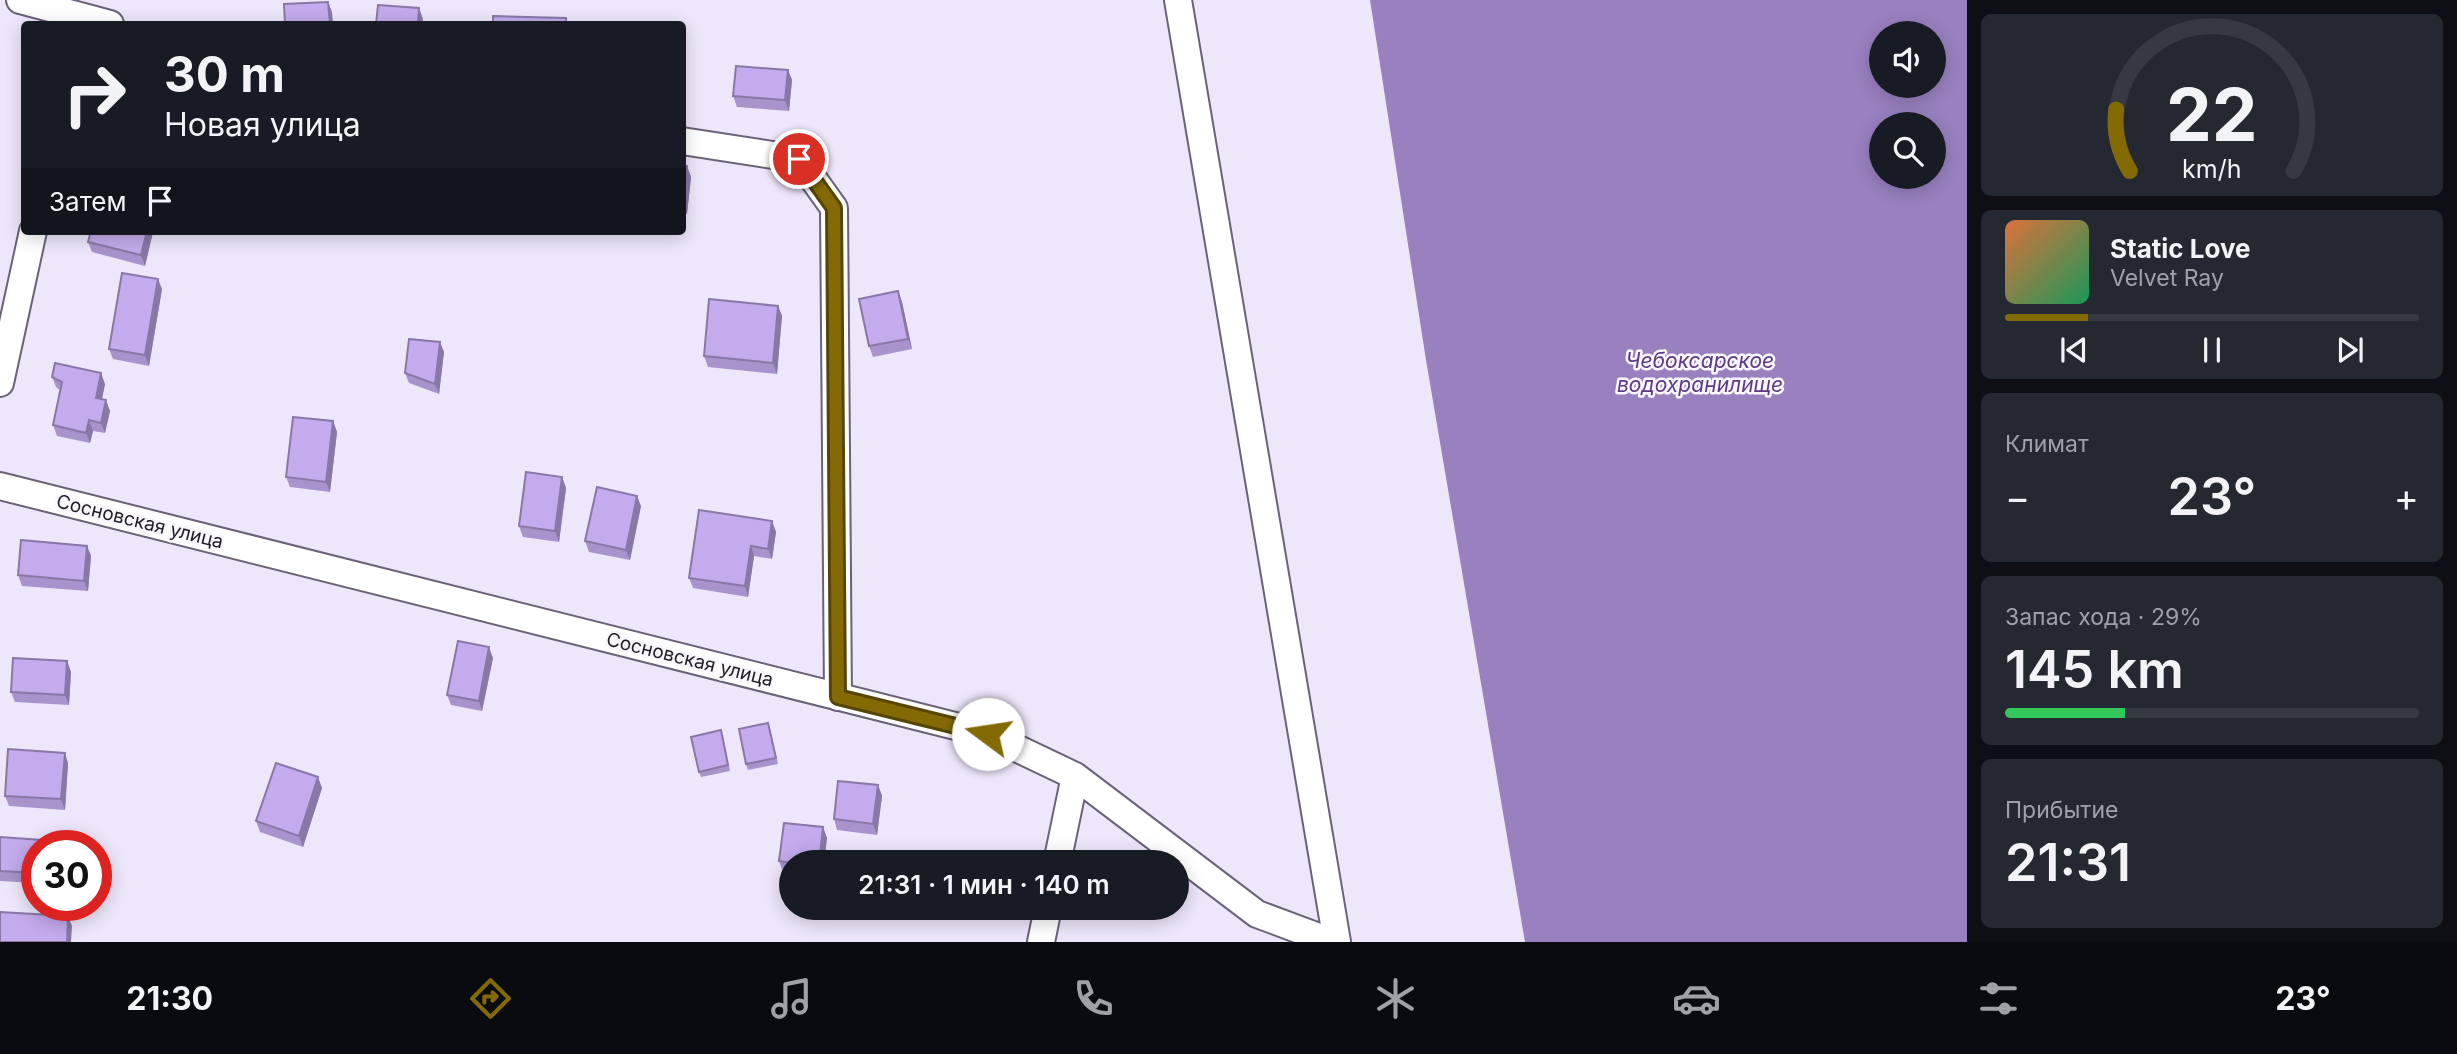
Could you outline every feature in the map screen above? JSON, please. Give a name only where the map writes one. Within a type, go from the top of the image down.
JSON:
[{"type":"street","points":[[20,0],[93,17]]},
{"type":"street","points":[[1178,0],[1334,942]]},
{"type":"street","points":[[686,142],[799,159],[834,208],[838,697]]},
{"type":"street","points":[[0,383],[32,235]]},
{"type":"street","name":"Сосновская улица","points":[[0,486],[988,734],[1075,776],[1258,914],[1334,942]]},
{"type":"street","points":[[1060,850],[1075,776]]},
{"type":"street","points":[[1041,942],[1046,920]]},
{"type":"water","name":"Чебоксарское водохранилище","points":[[1370,0],[1967,0],[1967,942],[1525,942],[1426,360]]},
{"type":"building","points":[[328,2],[330,21],[285,21],[284,4]]},
{"type":"building","points":[[378,5],[419,8],[418,21],[376,21]]},
{"type":"building","points":[[493,16],[566,18],[566,21],[493,21]]},
{"type":"building","points":[[736,66],[788,70],[785,100],[733,96]]},
{"type":"building","points":[[90,235],[146,235],[141,255],[88,242]]},
{"type":"building","points":[[122,273],[158,279],[145,355],[109,349]]},
{"type":"building","points":[[898,291],[908,339],[869,346],[859,299]]},
{"type":"building","points":[[709,299],[778,306],[773,363],[704,356]]},
{"type":"building","points":[[409,339],[440,342],[435,384],[405,373]]},
{"type":"building","points":[[55,363],[101,373],[96,398],[106,400],[101,423],[89,420],[86,433],[53,425],[62,382],[52,377]]},
{"type":"building","points":[[293,417],[333,421],[326,482],[286,477]]},
{"type":"building","points":[[526,472],[562,477],[555,531],[519,526]]},
{"type":"building","points":[[597,487],[637,496],[626,550],[585,541]]},
{"type":"building","points":[[699,510],[772,521],[768,549],[751,546],[745,586],[689,578]]},
{"type":"building","points":[[21,540],[87,546],[84,581],[18,575]]},
{"type":"building","points":[[458,641],[489,647],[479,701],[447,695]]},
{"type":"building","points":[[13,658],[67,661],[65,695],[11,692]]},
{"type":"building","points":[[768,723],[776,758],[746,764],[739,729]]},
{"type":"building","points":[[721,730],[728,765],[699,772],[691,737]]},
{"type":"building","points":[[8,749],[65,753],[61,799],[5,796]]},
{"type":"building","points":[[276,763],[318,777],[299,836],[256,821]]},
{"type":"building","points":[[838,781],[878,785],[873,824],[834,819]]},
{"type":"building","points":[[784,823],[823,827],[820,850],[780,850]]},
{"type":"building","points":[[0,837],[21,838],[21,872],[0,871]]},
{"type":"building","points":[[0,912],[21,913],[21,921],[68,921],[67,942],[0,942]]},
{"type":"route","points":[[799,159],[834,208],[838,697],[988,734]]}]
